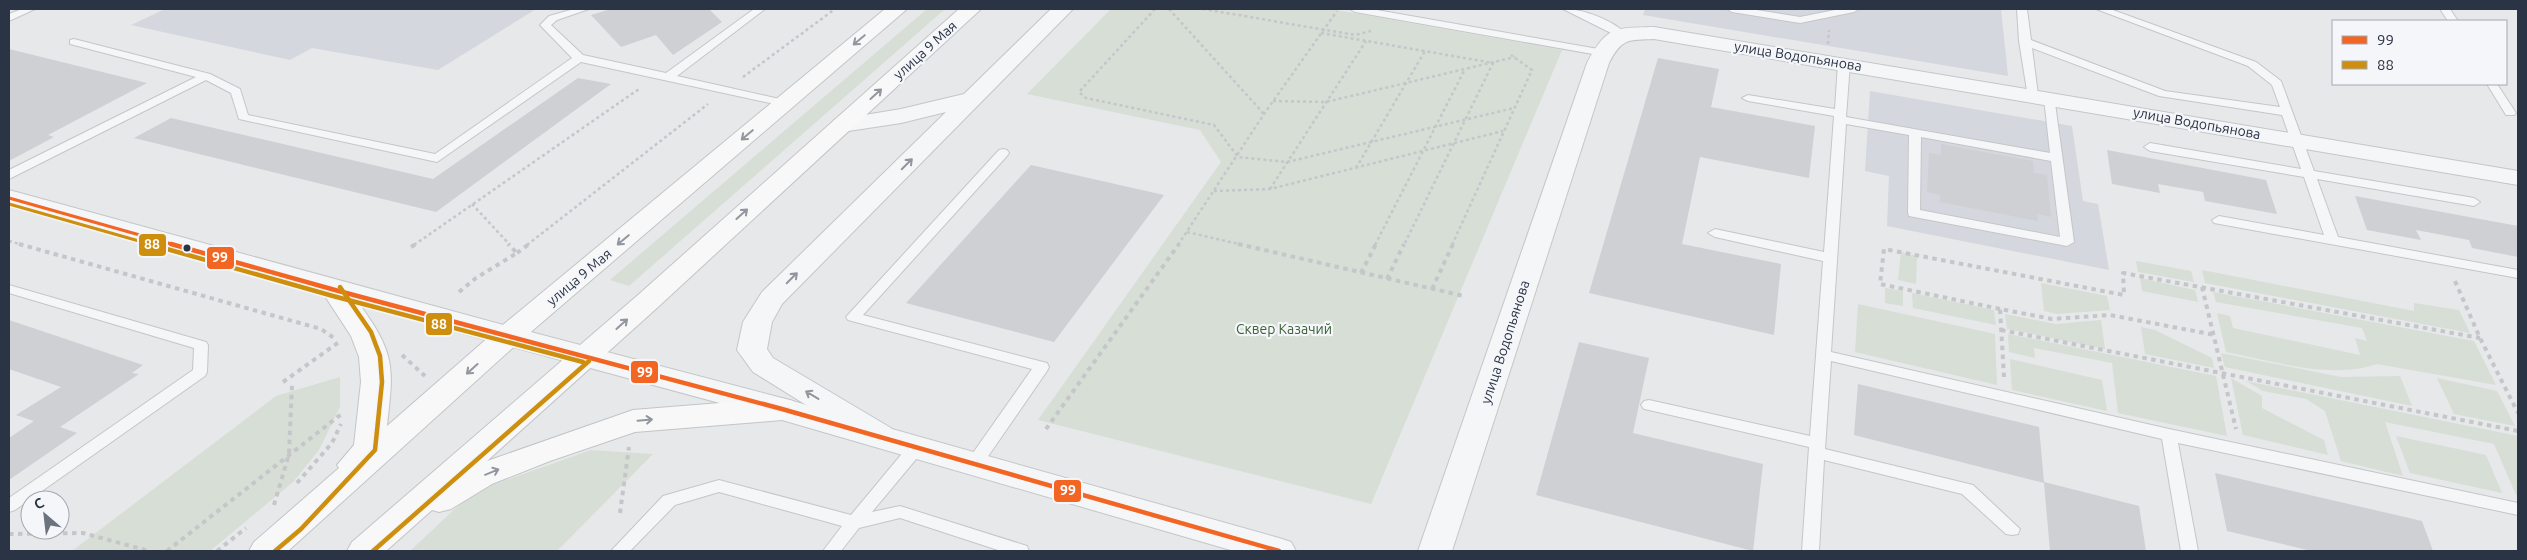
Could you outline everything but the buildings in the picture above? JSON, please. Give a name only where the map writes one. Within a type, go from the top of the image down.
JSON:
[{"type":"main road","name":"улица 9 Мая","points":[[259,537],[284,510],[508,336],[896,9]]},
{"type":"main road","name":"улица 9 Мая","points":[[364,551],[586,356],[971,9]]},
{"type":"main road","points":[[284,510],[369,448],[376,382],[374,357],[365,335],[335,290]]},
{"type":"main road","points":[[388,529],[481,476],[538,453],[632,421],[782,409]]},
{"type":"street","points":[[884,438],[763,366],[752,350],[753,331],[759,316],[772,298],[1064,9]]},
{"type":"street","name":"улица Водопьянова","points":[[1435,551],[1604,53],[1607,46],[1621,34],[1654,33],[1844,63],[2518,178]]},
{"type":"street","points":[[842,125],[901,116],[972,100]]},
{"type":"street","points":[[11,200],[335,290],[782,409],[1279,551]]},
{"type":"lane","points":[[9,18],[30,9]]},
{"type":"lane","points":[[584,9],[553,18],[546,25],[579,58],[784,104]]},
{"type":"lane","points":[[664,76],[760,9]]},
{"type":"lane","points":[[1355,9],[1604,53]]},
{"type":"lane","points":[[1568,9],[1596,14],[1621,34]]},
{"type":"lane","points":[[1732,9],[1800,20],[1854,9]]},
{"type":"lane","points":[[1915,133],[1914,213],[2067,242],[2057,158],[2024,41],[2022,9]]},
{"type":"lane","points":[[2101,9],[2252,64],[2277,83],[2299,140],[2332,240]]},
{"type":"lane","points":[[2445,9],[2452,20]]},
{"type":"lane","points":[[2024,41],[2163,94],[2287,112]]},
{"type":"lane","points":[[74,42],[206,76],[236,91],[243,117],[437,158],[579,58]]},
{"type":"lane","points":[[1810,551],[1844,63]]},
{"type":"lane","points":[[9,175],[206,76]]},
{"type":"lane","points":[[2493,85],[2510,113]]},
{"type":"lane","points":[[1748,98],[1915,133],[2057,158]]},
{"type":"lane","points":[[2150,148],[2474,202]]},
{"type":"lane","points":[[974,464],[1042,367],[853,318],[1004,153]]},
{"type":"lane","points":[[2219,220],[2518,274]]},
{"type":"lane","points":[[1715,233],[1831,258]]},
{"type":"lane","points":[[9,288],[201,345],[200,372],[9,506]]},
{"type":"lane","points":[[1824,355],[2168,434],[2518,509]]},
{"type":"lane","points":[[1648,405],[1967,488],[2012,529]]},
{"type":"lane","points":[[2168,434],[2190,551]]},
{"type":"lane","points":[[831,551],[916,448]]},
{"type":"lane","points":[[620,551],[668,500],[719,486],[855,523],[900,512],[1011,550]]},
{"type":"path","points":[[459,292],[476,278],[518,253],[726,90],[835,9]]},
{"type":"path","points":[[1155,9],[1079,92],[1086,98],[1214,125],[1238,157],[1288,162],[1514,108]]},
{"type":"path","points":[[1169,9],[1264,114]]},
{"type":"path","points":[[1202,9],[1493,63]]},
{"type":"path","points":[[1046,429],[1187,232],[1213,191],[1238,157],[1264,114],[1339,9]]},
{"type":"path","points":[[1321,32],[1355,35],[1373,30]]},
{"type":"path","points":[[1270,189],[1366,40]]},
{"type":"path","points":[[1356,168],[1425,51]]},
{"type":"path","points":[[1432,289],[1532,70],[1508,53]]},
{"type":"path","points":[[1273,101],[1326,102],[1515,57]]},
{"type":"path","points":[[1387,279],[1493,63]]},
{"type":"path","points":[[1361,272],[1465,69]]},
{"type":"path","points":[[411,247],[664,76]]},
{"type":"path","points":[[1213,191],[1270,189],[1504,131]]},
{"type":"path","points":[[472,204],[518,253]]},
{"type":"path","points":[[1187,232],[1464,296]]},
{"type":"path","points":[[9,241],[321,328],[339,342],[342,350]]},
{"type":"path","points":[[2216,336],[2110,315],[2052,319],[1880,284],[1884,248],[2124,295],[2123,272],[2480,338]]},
{"type":"path","points":[[2446,262],[2480,338],[2518,413]]},
{"type":"path","points":[[2202,286],[2216,336],[2240,449]]},
{"type":"path","points":[[2000,309],[2006,397]]},
{"type":"path","points":[[2001,330],[2518,431]]},
{"type":"path","points":[[283,382],[339,342]]},
{"type":"path","points":[[396,349],[430,380]]},
{"type":"path","points":[[266,511],[284,510],[292,385]]},
{"type":"path","points":[[167,551],[349,408],[332,443],[295,485]]},
{"type":"path","points":[[620,513],[631,439]]},
{"type":"path","points":[[9,534],[83,532],[149,551]]},
{"type":"path","points":[[217,551],[259,537]]},
{"type":"shaded area","points":[[165,9],[536,9],[438,70],[312,48],[290,60],[131,25]]},
{"type":"shaded area","points":[[1645,9],[2001,9],[2008,76],[1643,15]]},
{"type":"shaded area","points":[[1870,91],[2072,126],[2083,201],[2098,204],[2109,270],[1887,226],[1889,176],[1865,171]]},
{"type":"green space","points":[[927,9],[945,9],[629,286],[610,280]]},
{"type":"green space","name":"Сквер Казачий","points":[[1111,9],[1331,9],[1562,50],[1371,504],[1038,420],[1221,162],[1200,130],[1027,94]]},
{"type":"green space","points":[[1901,252],[1917,256],[1916,284],[1898,280]]},
{"type":"green space","points":[[2136,261],[2191,271],[2194,282],[2138,272]]},
{"type":"green space","points":[[2202,270],[2414,311],[2414,303],[2459,310],[2470,333],[2205,283]]},
{"type":"green space","points":[[2140,278],[2195,290],[2198,302],[2142,291]]},
{"type":"green space","points":[[2041,283],[2107,296],[2110,310],[2057,314],[2044,311]]},
{"type":"green space","points":[[1885,288],[1903,291],[1903,306],[1885,303]]},
{"type":"green space","points":[[2213,292],[2474,341],[2496,385],[2377,364],[2359,368],[2321,370],[2226,352],[2217,313],[2230,316],[2233,328],[2360,355],[2355,338],[2367,341],[2362,328],[2216,302]]},
{"type":"green space","points":[[1912,293],[1994,310],[1996,325],[1913,308]]},
{"type":"green space","points":[[1858,304],[1995,334],[1997,385],[1855,352]]},
{"type":"green space","points":[[2005,314],[2056,324],[2101,320],[2105,349],[2007,329]]},
{"type":"green space","points":[[2141,327],[2155,330],[2212,358],[2214,368],[2145,354]]},
{"type":"green space","points":[[2008,334],[2216,376],[2227,436],[2118,413],[2112,363],[2034,348],[2035,358],[2009,352]]},
{"type":"green space","points":[[2221,353],[2341,377],[2400,376],[2412,406],[2225,367]]},
{"type":"green space","points":[[2010,359],[2102,380],[2107,411],[2012,390]]},
{"type":"green space","points":[[340,377],[340,407],[319,450],[293,482],[210,551],[72,551],[276,396]]},
{"type":"green space","points":[[2231,378],[2262,396],[2262,408],[2324,440],[2328,455],[2243,435]]},
{"type":"green space","points":[[2437,378],[2497,391],[2515,426],[2454,414]]},
{"type":"green space","points":[[2246,381],[2518,436],[2518,495],[2516,495],[2494,444],[2385,422],[2403,476],[2341,461],[2325,411],[2306,399],[2263,391]]},
{"type":"green space","points":[[2396,436],[2486,455],[2502,493],[2410,473]]},
{"type":"green space","points":[[591,450],[653,454],[557,551],[410,551],[473,492]]},
{"type":"transit line","name":"99","points":[[9,198],[335,290],[782,409],[1279,551]]},
{"type":"transit line","name":"88","points":[[9,204],[333,296],[583,362]]},
{"type":"transit line","name":"88","points":[[275,551],[301,529],[375,450],[382,382],[380,356],[371,332],[340,287]]},
{"type":"transit line","name":"88","points":[[373,551],[589,361]]}]
